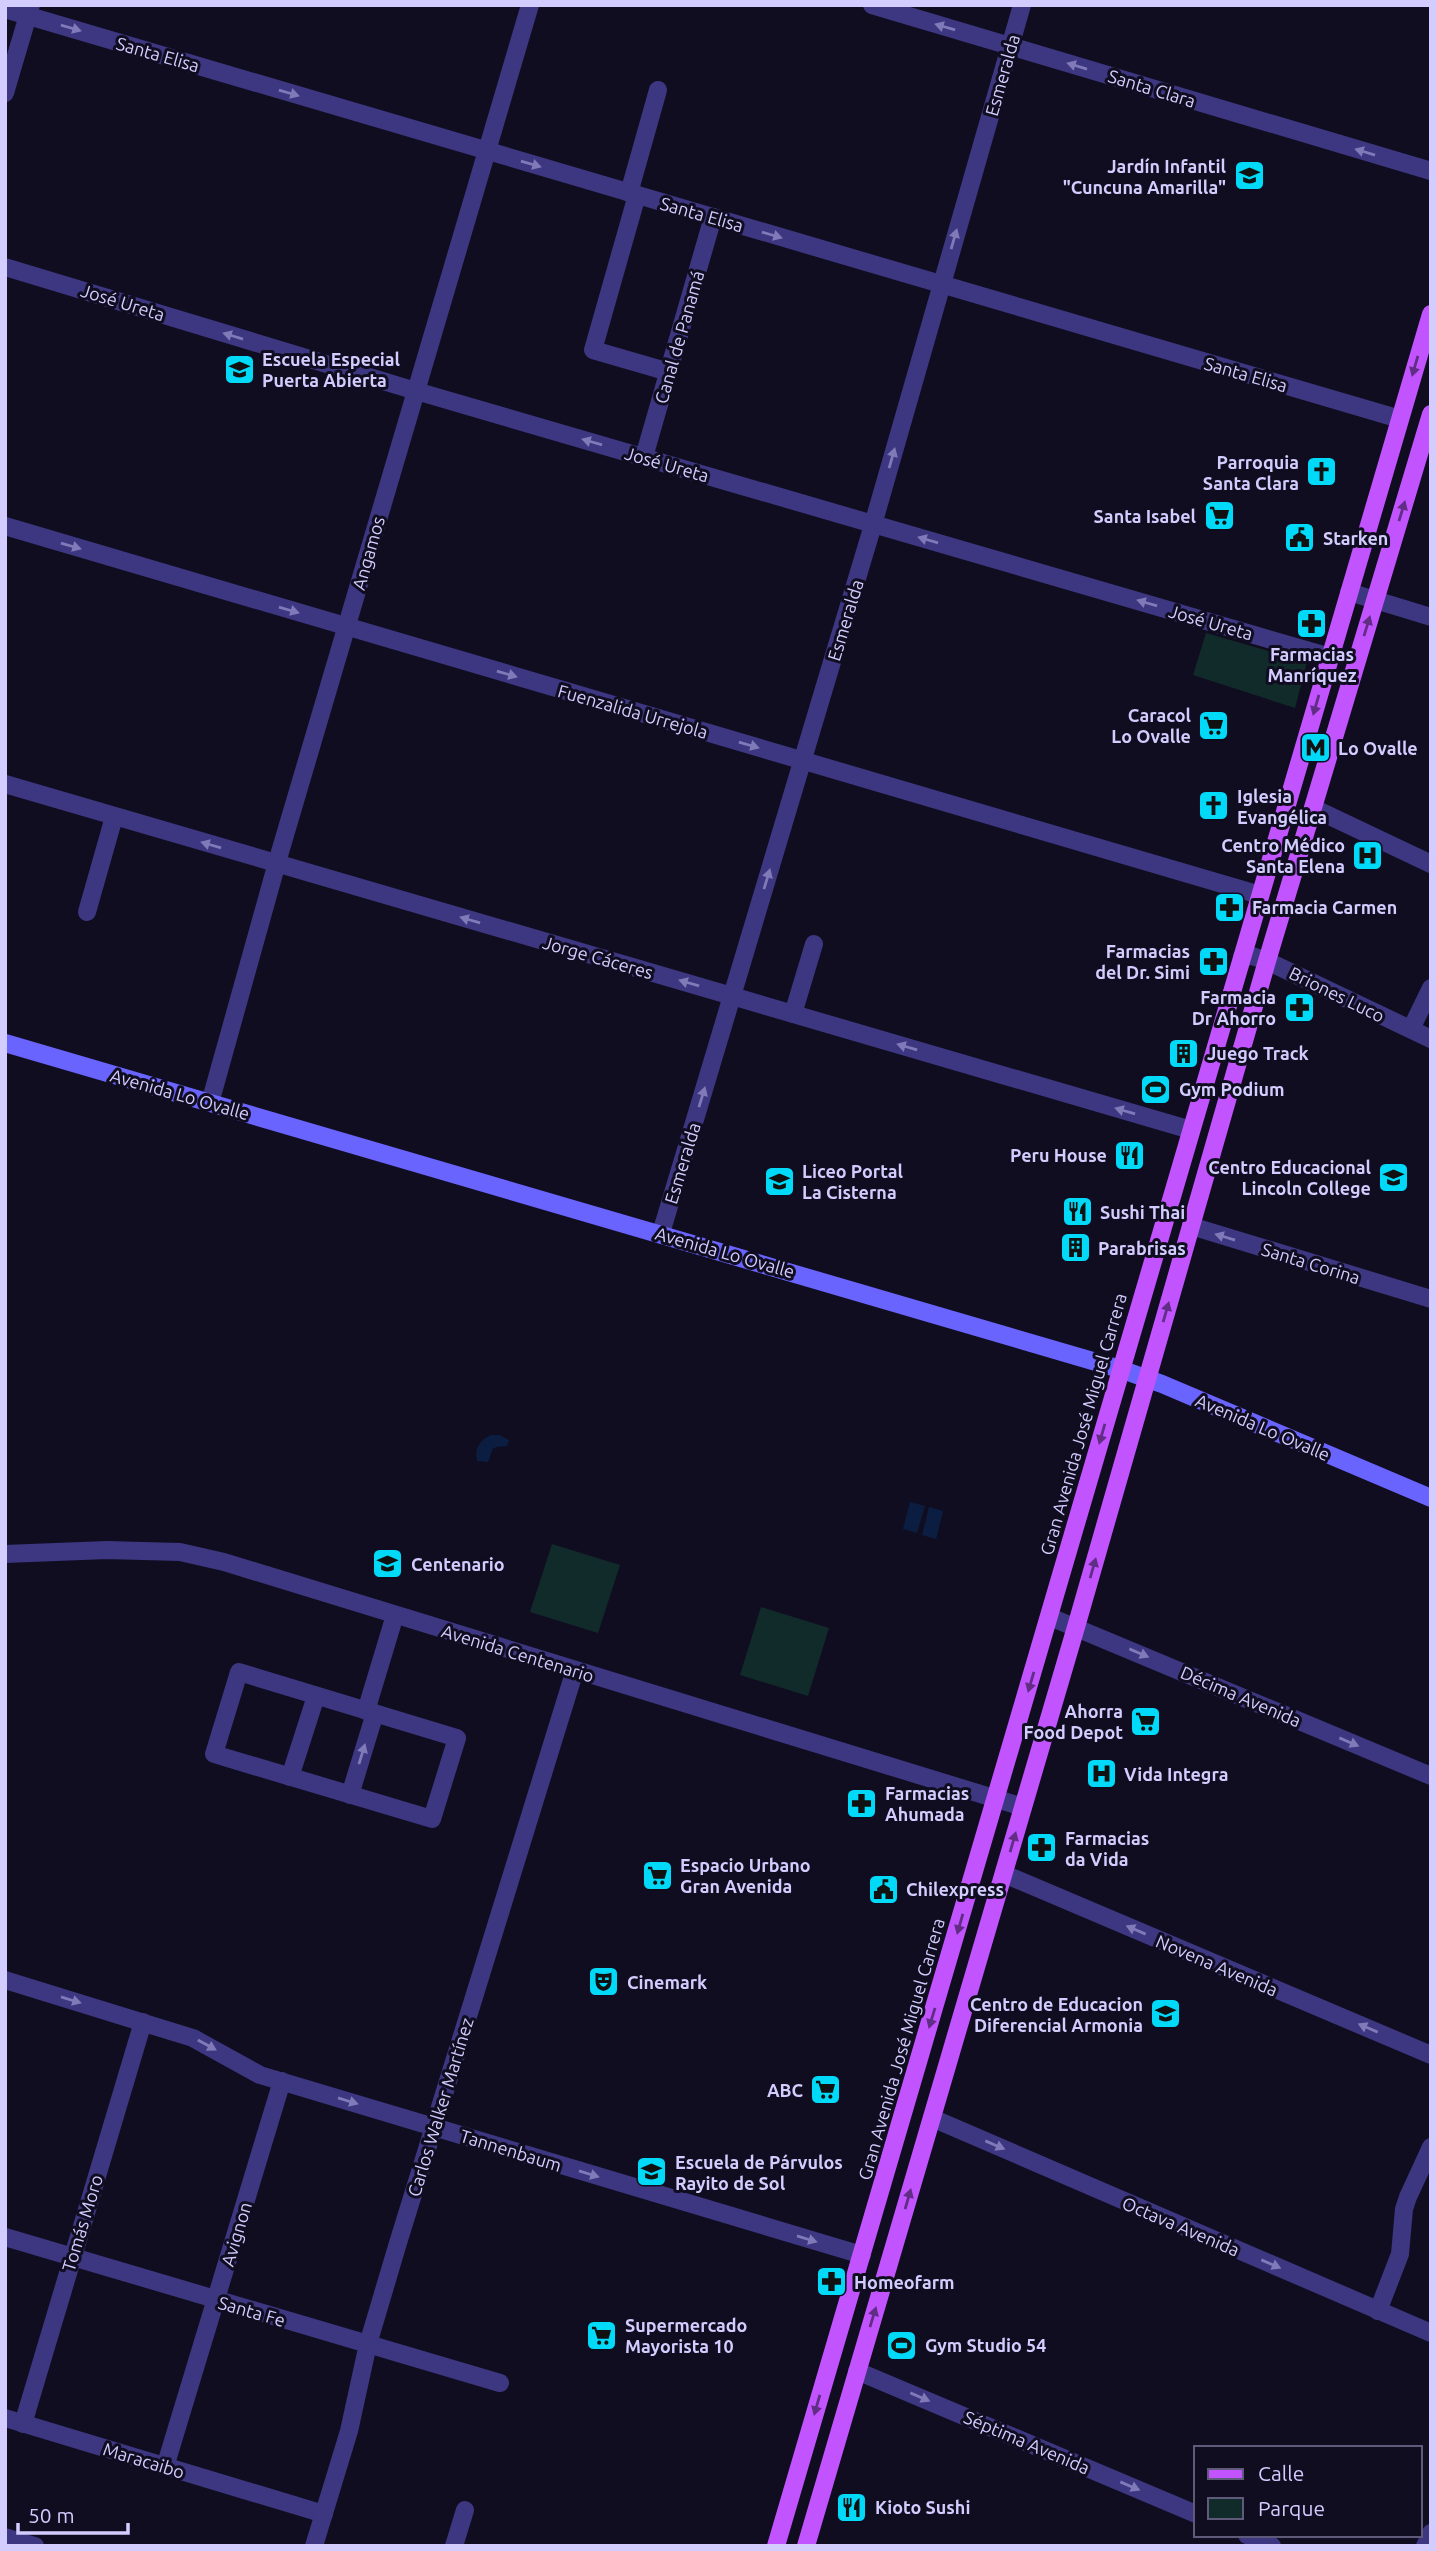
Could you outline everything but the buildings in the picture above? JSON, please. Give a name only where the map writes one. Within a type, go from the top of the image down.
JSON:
[{"type":"main road","name":"Gran Avenida José Miguel Carrera","points":[[776,2546],[1431,314]]},
{"type":"main road","points":[[806,2546],[1076,1627],[1267,961],[1430,419],[1400,419]]},
{"type":"main road","name":"Avenida Lo Ovalle","points":[[5,1043],[1120,1368],[1431,1498]]},
{"type":"main road","points":[[1191,1130],[1205,1146],[1209,1163]]},
{"type":"main road","points":[[837,2340],[844,2355],[858,2371]]},
{"type":"street","name":"Angamos","points":[[209,1103],[530,5]]},
{"type":"street","name":"Santa Clara","points":[[872,5],[1431,172]]},
{"type":"street","name":"Esmeralda","points":[[661,1233],[874,524],[1022,5]]},
{"type":"street","name":"Santa Elisa","points":[[5,9],[30,10],[487,151],[1400,419]]},
{"type":"street","points":[[5,93],[30,10]]},
{"type":"street","points":[[658,90],[593,349],[669,372]]},
{"type":"street","name":"Canal de Panamá","points":[[644,457],[713,217]]},
{"type":"street","name":"José Ureta","points":[[5,267],[416,391],[1330,657]]},
{"type":"street","name":"Fuenzalida Urrejola","points":[[5,526],[1260,895]]},
{"type":"street","points":[[1349,592],[1431,617]]},
{"type":"street","name":"Jorge Cáceres","points":[[5,785],[1191,1130]]},
{"type":"street","points":[[1312,808],[1431,864]]},
{"type":"street","points":[[87,912],[114,817]]},
{"type":"street","points":[[793,1014],[814,944]]},
{"type":"street","name":"Briones Luco","points":[[1242,957],[1252,956],[1267,961],[1431,1039]]},
{"type":"street","points":[[1411,1029],[1431,988]]},
{"type":"street","name":"Santa Corina","points":[[1191,1226],[1431,1299]]},
{"type":"street","name":"Avenida Centenario","points":[[5,1554],[107,1549],[180,1552],[224,1562],[1023,1807]]},
{"type":"street","points":[[349,1795],[396,1615]]},
{"type":"street","name":"Décima Avenida","points":[[1050,1617],[1431,1776]]},
{"type":"street","name":"Carlos Walker Martínez","points":[[314,2546],[349,2431],[368,2344],[575,1670]]},
{"type":"street","points":[[239,1672],[370,1712],[457,1738],[432,1819],[214,1754],[239,1672]]},
{"type":"street","points":[[290,1777],[316,1696]]},
{"type":"street","name":"Novena Avenida","points":[[1004,1874],[1431,2055]]},
{"type":"street","name":"Tannenbaum","points":[[5,1980],[202,2041],[247,2069],[282,2081],[862,2255]]},
{"type":"street","name":"Tomás Moro","points":[[14,2421],[72,2258],[142,2022]]},
{"type":"street","name":"Avignon","points":[[165,2467],[282,2081]]},
{"type":"street","name":"Octava Avenida","points":[[932,2118],[1431,2333]]},
{"type":"street","points":[[1378,2311],[1400,2254],[1408,2197],[1431,2147]]},
{"type":"street","name":"Santa Fe","points":[[5,2237],[499,2383]]},
{"type":"street","name":"Séptima Avenida","points":[[858,2371],[1194,2513]]},
{"type":"street","name":"Maracaibo","points":[[14,2421],[324,2514]]},
{"type":"street","points":[[454,2546],[465,2510]]},
{"type":"street","points":[[1425,2546],[1431,2533]]},
{"type":"street","points":[[5,2537],[35,2546]]},
{"type":"street","points":[[1252,2537],[1272,2546]]},
{"type":"green space","points":[[1206,633],[1307,662],[1295,708],[1193,675]]},
{"type":"green space","points":[[552,1544],[620,1565],[598,1633],[530,1612]]},
{"type":"green space","points":[[761,1607],[829,1628],[808,1696],[740,1675]]},
{"type":"water","points":[[491,1435],[499,1435],[509,1440],[507,1446],[493,1449],[488,1462],[477,1461],[476,1452],[479,1445]]},
{"type":"water","points":[[910,1502],[925,1506],[917,1533],[903,1529]]},
{"type":"water","points":[[929,1507],[943,1511],[936,1539],[922,1535]]},
{"type":"place","name":"Jardín Infantil \"Cuncuna Amarilla\"","points":[[1249,176]]},
{"type":"place","name":"Escuela Especial Puerta Abierta","points":[[239,369]]},
{"type":"place","name":"Parroquia Santa Clara","points":[[1322,472]]},
{"type":"place","name":"Santa Isabel","points":[[1219,516]]},
{"type":"place","name":"Starken","points":[[1300,538]]},
{"type":"place","name":"Farmacias Manríquez","points":[[1312,623]]},
{"type":"place","name":"Caracol Lo Ovalle","points":[[1214,725]]},
{"type":"place","name":"Lo Ovalle","points":[[1315,748]]},
{"type":"place","name":"Iglesia Evangélica","points":[[1214,806]]},
{"type":"place","name":"Centro Médico Santa Elena","points":[[1368,855]]},
{"type":"place","name":"Farmacia Carmen","points":[[1229,907]]},
{"type":"place","name":"Farmacias del Dr. Simi","points":[[1213,961]]},
{"type":"place","name":"Farmacia Dr Ahorro","points":[[1299,1007]]},
{"type":"place","name":"Juego Track","points":[[1184,1053]]},
{"type":"place","name":"Gym Podium","points":[[1156,1089]]},
{"type":"place","name":"Peru House","points":[[1130,1155]]},
{"type":"place","name":"Centro Educacional Lincoln College","points":[[1394,1177]]},
{"type":"place","name":"Liceo Portal La Cisterna","points":[[779,1181]]},
{"type":"place","name":"Sushi Thai","points":[[1077,1212]]},
{"type":"place","name":"Parabrisas","points":[[1075,1248]]},
{"type":"place","name":"Centenario","points":[[388,1564]]},
{"type":"place","name":"Ahorra Food Depot","points":[[1146,1721]]},
{"type":"place","name":"Vida Integra","points":[[1101,1774]]},
{"type":"place","name":"Farmacias Ahumada","points":[[862,1803]]},
{"type":"place","name":"Farmacias da Vida","points":[[1042,1848]]},
{"type":"place","name":"Espacio Urbano Gran Avenida","points":[[657,1875]]},
{"type":"place","name":"Chilexpress","points":[[883,1889]]},
{"type":"place","name":"Cinemark","points":[[604,1982]]},
{"type":"place","name":"Centro de Educacion Diferencial Armonia","points":[[1166,2014]]},
{"type":"place","name":"ABC","points":[[826,2090]]},
{"type":"place","name":"Escuela de Párvulos Rayito de Sol","points":[[652,2172]]},
{"type":"place","name":"Homeofarm","points":[[831,2282]]},
{"type":"place","name":"Supermercado Mayorista 10","points":[[602,2335]]},
{"type":"place","name":"Gym Studio 54","points":[[902,2345]]},
{"type":"place","name":"Kioto Sushi","points":[[852,2507]]}]
